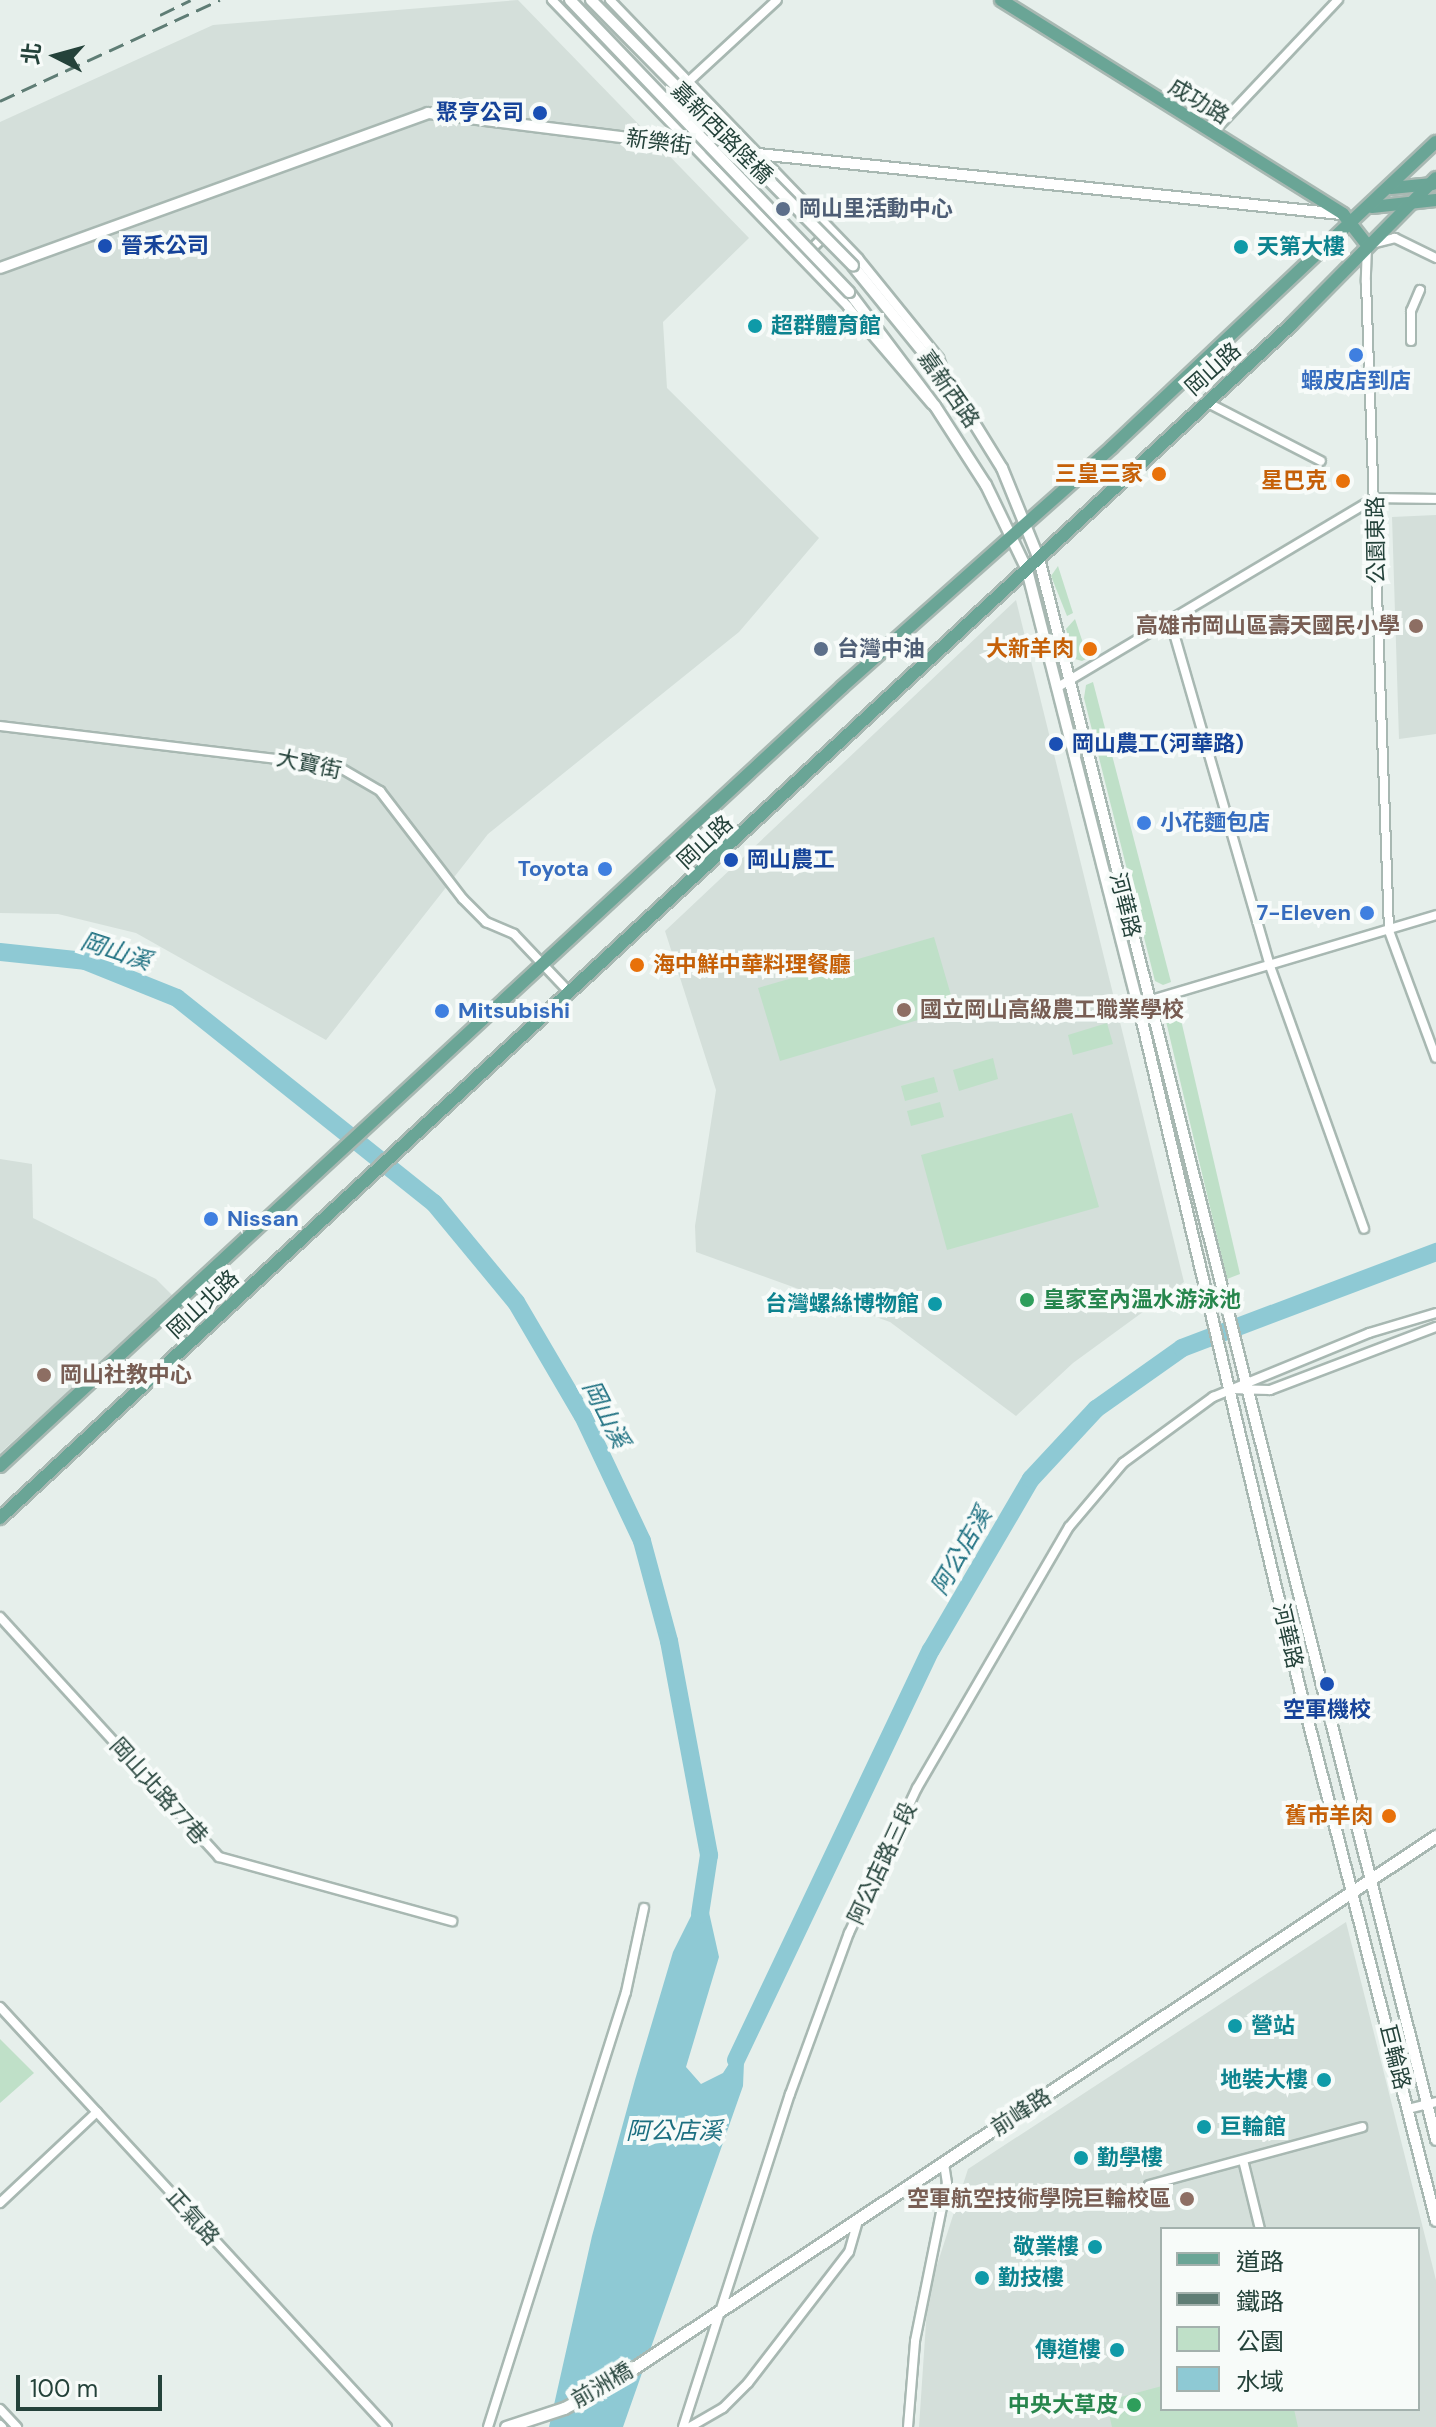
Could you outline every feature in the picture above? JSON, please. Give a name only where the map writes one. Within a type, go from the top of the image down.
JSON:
[{"type":"main road","name":"成功路","points":[[1001,0],[1343,214],[1354,223],[1367,245]]},
{"type":"main road","name":"岡山路","points":[[1025,524],[1372,207],[1436,142]]},
{"type":"main road","name":"岡山路","points":[[1039,559],[1434,182]]},
{"type":"main road","points":[[1391,188],[1434,182]]},
{"type":"main road","points":[[1372,207],[1436,200]]},
{"type":"main road","points":[[1007,538],[1025,524]]},
{"type":"main road","name":"岡山路","points":[[392,1104],[1007,538]]},
{"type":"main road","points":[[1027,570],[1039,559]]},
{"type":"main road","name":"岡山路","points":[[409,1143],[1027,570]]},
{"type":"main road","name":"岡山北路","points":[[0,1466],[392,1104]]},
{"type":"main road","name":"岡山北路","points":[[0,1518],[409,1143]]},
{"type":"main road","points":[[1372,1882],[1436,1836]]},
{"type":"main road","name":"前峰路","points":[[688,2330],[1372,1882]]},
{"type":"main road","name":"前洲橋","points":[[508,2426],[564,2408],[611,2383],[688,2330]]},
{"type":"street","points":[[552,0],[802,258],[924,400],[935,406]]},
{"type":"street","name":"嘉新西路陸橋","points":[[570,0],[849,292]]},
{"type":"street","name":"嘉新西路陸橋","points":[[591,0],[853,266]]},
{"type":"street","points":[[610,0],[831,230],[939,358],[946,378]]},
{"type":"street","points":[[687,83],[777,0]]},
{"type":"street","points":[[1213,132],[1338,0]]},
{"type":"street","name":"新樂街","points":[[0,268],[415,115],[518,123],[758,154],[1343,214]]},
{"type":"street","points":[[802,258],[831,230]]},
{"type":"street","points":[[1367,245],[1395,238],[1436,258]]},
{"type":"street","name":"公園東路","points":[[1367,245],[1389,931],[1436,1058]]},
{"type":"street","name":"嘉新西路","points":[[853,266],[946,378],[1002,468],[1025,524]]},
{"type":"street","points":[[1411,341],[1411,311],[1420,290]]},
{"type":"street","name":"嘉新西路","points":[[849,292],[935,406],[986,485],[1007,538]]},
{"type":"street","points":[[1206,402],[1321,461]]},
{"type":"street","points":[[1064,684],[1171,623],[1375,498],[1436,499]]},
{"type":"street","name":"河華路","points":[[1025,524],[1039,559],[1064,684],[1144,1002],[1221,1286],[1372,1882]]},
{"type":"street","name":"河華路","points":[[1007,538],[1027,570],[1064,684]]},
{"type":"street","points":[[1171,623],[1270,966],[1364,1229]]},
{"type":"street","name":"大寶街","points":[[0,726],[337,766],[380,791],[463,899],[486,922],[514,934],[571,993]]},
{"type":"street","points":[[1144,1002],[1436,915]]},
{"type":"street","name":"河華路","points":[[1144,1002],[1206,1293],[1353,1894]]},
{"type":"street","points":[[1229,1389],[1246,1386],[1369,1333],[1436,1313]]},
{"type":"street","points":[[1246,1386],[1270,1390],[1374,1347],[1436,1327]]},
{"type":"street","points":[[1369,1333],[1374,1347]]},
{"type":"street","name":"阿公店路三段","points":[[683,2427],[717,2311],[849,1933],[954,1721],[1069,1527],[1099,1490],[1149,1440],[1229,1389]]},
{"type":"street","name":"岡山北路77巷","points":[[0,1617],[219,1857],[452,1921]]},
{"type":"street","name":"巨輪路","points":[[1372,1882],[1432,2103],[1436,2140]]},
{"type":"street","name":"巨輪路","points":[[1353,1894],[1436,2221]]},
{"type":"street","points":[[488,2427],[630,1979],[644,1908]]},
{"type":"street","name":"正氣路","points":[[0,2007],[387,2427]]},
{"type":"street","points":[[1408,2109],[1432,2103]]},
{"type":"street","points":[[0,2203],[97,2112]]},
{"type":"street","points":[[1149,2185],[1362,2127]]},
{"type":"street","points":[[1243,2160],[1260,2227]]},
{"type":"street","points":[[908,2427],[915,2341],[947,2183],[944,2163]]},
{"type":"street","points":[[690,2427],[723,2408],[748,2383],[849,2252],[858,2220]]},
{"type":"street","points":[[0,2409],[17,2427]]},
{"type":"shaded area","points":[[518,0],[749,238],[663,322],[667,388],[819,538],[739,632],[488,834],[326,1040],[136,933],[58,914],[0,913],[0,122],[213,25]]},
{"type":"shaded area","name":"高雄市岡山區壽天國民小學","points":[[1436,515],[1436,734],[1399,739],[1392,517]]},
{"type":"shaded area","name":"國立岡山高級農工職業學校","points":[[1016,600],[1184,1282],[1073,1363],[1016,1416],[890,1322],[696,1252],[695,1226],[716,1090],[665,931]]},
{"type":"shaded area","name":"岡山社教中心","points":[[0,1159],[32,1164],[33,1218],[156,1279],[174,1297],[0,1453]]},
{"type":"shaded area","name":"空軍航空技術學院巨輪校區","points":[[1346,1922],[1436,2280],[1436,2427],[919,2427],[928,2293],[968,2169]]},
{"type":"green space","points":[[1058,566],[1073,613],[1067,616],[1051,576]]},
{"type":"green space","points":[[1075,619],[1088,658],[1082,661],[1075,659],[1066,629]]},
{"type":"green space","points":[[1093,682],[1171,982],[1163,985],[1155,981],[1084,698],[1086,685]]},
{"type":"green space","points":[[934,937],[955,1009],[780,1061],[758,988]]},
{"type":"green space","points":[[1178,1007],[1240,1274],[1227,1279],[1165,1017],[1166,1011]]},
{"type":"green space","points":[[1107,1023],[1113,1044],[1073,1055],[1068,1035]]},
{"type":"green space","points":[[993,1058],[998,1079],[959,1091],[953,1070]]},
{"type":"green space","points":[[934,1077],[938,1092],[905,1101],[901,1086]]},
{"type":"green space","points":[[940,1102],[944,1117],[911,1126],[907,1111]]},
{"type":"green space","points":[[1072,1113],[1099,1207],[947,1250],[921,1155]]},
{"type":"green space","points":[[0,2039],[34,2073],[0,2103]]},
{"type":"green space","name":"中央大草皮","points":[[1160,2387],[1160,2411],[1294,2411],[1298,2427],[1112,2427],[1106,2401]]},
{"type":"water","name":"阿公店溪","points":[[704,1890],[719,1957],[686,2067],[701,2084],[723,2073],[745,2039],[743,2086],[623,2427],[549,2427],[592,2236],[635,2080],[673,1952]]},
{"type":"waterway","name":"岡山溪","points":[[0,952],[85,961],[177,998],[434,1203],[516,1302],[583,1416],[642,1541],[669,1641],[709,1855],[700,1914]]},
{"type":"waterway","name":"阿公店溪","points":[[736,2060],[931,1650],[1031,1479],[1096,1409],[1182,1348],[1436,1252]]},
{"type":"railway","points":[[160,15],[191,0]]},
{"type":"railway","points":[[0,101],[220,0]]},
{"type":"place","name":"聚亨公司","points":[[540,113]]},
{"type":"place","name":"岡山里活動中心","points":[[783,209]]},
{"type":"place","name":"晉禾公司","points":[[105,246]]},
{"type":"place","name":"天第大樓","points":[[1241,247]]},
{"type":"place","name":"超群體育館","points":[[755,326]]},
{"type":"place","name":"蝦皮店到店","points":[[1356,355]]},
{"type":"place","name":"三皇三家","points":[[1159,474]]},
{"type":"place","name":"星巴克","points":[[1343,481]]},
{"type":"place","name":"高雄市岡山區壽天國民小學","points":[[1416,626]]},
{"type":"place","name":"台灣中油","points":[[821,649]]},
{"type":"place","name":"大新羊肉","points":[[1090,649]]},
{"type":"place","name":"岡山農工(河華路)","points":[[1056,744]]},
{"type":"place","name":"小花麵包店","points":[[1144,823]]},
{"type":"place","name":"岡山農工","points":[[731,860]]},
{"type":"place","name":"Toyota","points":[[605,869]]},
{"type":"place","name":"7-Eleven","points":[[1367,913]]},
{"type":"place","name":"海中鮮中華料理餐廳","points":[[637,965]]},
{"type":"place","name":"國立岡山高級農工職業學校","points":[[904,1010]]},
{"type":"place","name":"Mitsubishi","points":[[442,1011]]},
{"type":"place","name":"Nissan","points":[[211,1219]]},
{"type":"place","name":"皇家室內溫水游泳池","points":[[1027,1300]]},
{"type":"place","name":"台灣螺絲博物館","points":[[935,1304]]},
{"type":"place","name":"岡山社教中心","points":[[44,1375]]},
{"type":"place","name":"空軍機校","points":[[1327,1684]]},
{"type":"place","name":"舊市羊肉","points":[[1389,1816]]},
{"type":"place","name":"營站","points":[[1235,2026]]},
{"type":"place","name":"地裝大樓","points":[[1324,2080]]},
{"type":"place","name":"巨輪館","points":[[1204,2127]]},
{"type":"place","name":"勤學樓","points":[[1081,2158]]},
{"type":"place","name":"空軍航空技術學院巨輪校區","points":[[1187,2199]]},
{"type":"place","name":"敬業樓","points":[[1095,2247]]},
{"type":"place","name":"勤技樓","points":[[982,2278]]},
{"type":"place","name":"傳道樓","points":[[1117,2350]]},
{"type":"place","name":"中央大草皮","points":[[1134,2405]]}]
